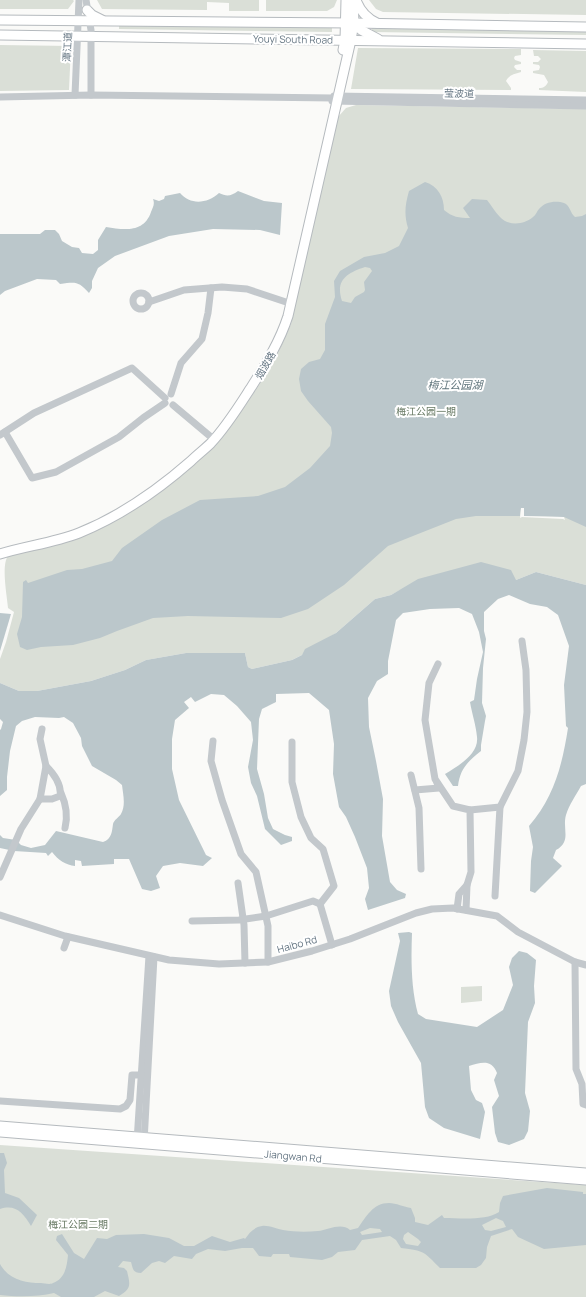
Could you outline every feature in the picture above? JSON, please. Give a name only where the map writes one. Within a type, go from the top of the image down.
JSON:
[{"type":"main road","points":[[346,0],[352,23],[370,36],[383,41]]},
{"type":"main road","points":[[352,23],[355,0]]},
{"type":"main road","points":[[355,0],[364,15],[380,24]]},
{"type":"main road","points":[[83,10],[105,21]]},
{"type":"main road","name":"Youyi South Road","points":[[0,20],[86,26],[105,21],[586,27]]},
{"type":"main road","name":"烟波路","points":[[0,548],[44,539],[78,528],[126,505],[158,485],[212,436],[239,401],[267,358],[278,335],[289,303],[352,23]]},
{"type":"main road","name":"Youyi South Road","points":[[0,35],[77,36],[86,26]]},
{"type":"main road","name":"Youyi South Road","points":[[86,26],[105,37],[586,44]]},
{"type":"main road","name":"烟波路","points":[[0,554],[51,542],[80,532],[108,519],[136,503],[149,495],[184,467],[211,443],[231,419],[266,365],[288,318],[335,99]]},
{"type":"main road","name":"Jiangwan Rd","points":[[0,1126],[586,1180]]},
{"type":"main road","name":"Jiangwan Rd","points":[[0,1132],[141,1140],[586,1172]]},
{"type":"street","points":[[79,0],[83,10],[86,26],[91,95]]},
{"type":"street","points":[[83,10],[86,0]]},
{"type":"street","name":"潭江道","points":[[75,95],[77,36],[86,26]]},
{"type":"street","points":[[0,98],[91,95],[335,99]]},
{"type":"street","name":"莹波道","points":[[335,99],[586,100]]},
{"type":"street","name":"莹波道","points":[[335,99],[586,106]]},
{"type":"street","points":[[149,302],[184,290],[222,287],[247,289],[289,303]]},
{"type":"street","points":[[211,288],[208,313],[202,340],[181,363],[167,398],[119,437],[56,472],[32,478],[2,433],[34,413],[132,368],[167,398],[175,398],[173,405],[212,436]]},
{"type":"street","points":[[495,896],[500,806],[518,771],[524,740],[527,712],[526,670],[522,641]]},
{"type":"street","points":[[415,790],[439,788],[435,779],[425,720],[429,683],[438,664]]},
{"type":"street","points":[[0,877],[18,835],[40,799],[46,766],[40,740],[42,729]]},
{"type":"street","points":[[213,741],[210,761],[222,800],[241,854],[256,872],[268,926],[268,962]]},
{"type":"street","points":[[292,742],[292,782],[301,817],[311,838],[323,849],[334,886],[320,904]]},
{"type":"street","points":[[46,766],[56,777],[66,803],[67,822],[65,828]]},
{"type":"street","points":[[411,775],[419,808],[421,869]]},
{"type":"street","points":[[435,779],[452,806],[470,810],[500,806]]},
{"type":"street","points":[[40,799],[52,799],[60,796],[61,793]]},
{"type":"street","points":[[466,910],[467,885],[471,872],[470,810]]},
{"type":"street","points":[[238,883],[244,919],[245,963]]},
{"type":"street","points":[[457,909],[459,894],[467,885]]},
{"type":"street","points":[[192,921],[244,919],[266,916],[313,901],[320,904]]},
{"type":"street","points":[[320,904],[332,945]]},
{"type":"street","name":"Haibo Rd","points":[[0,915],[68,937],[169,960],[219,964],[268,962],[332,945],[432,909],[457,909],[496,916],[518,932],[575,962],[586,965]]},
{"type":"street","points":[[64,948],[68,937]]},
{"type":"street","points":[[141,1140],[152,956]]},
{"type":"street","points":[[575,962],[576,1069],[582,1084],[584,1104],[586,1105]]},
{"type":"street","points":[[0,1101],[120,1109],[126,1106],[130,1100],[132,1075],[145,1075]]},
{"type":"green space","points":[[0,0],[74,1],[68,9],[0,9]]},
{"type":"green space","points":[[97,0],[259,0],[259,11],[229,11],[229,3],[207,2],[207,10],[102,9]]},
{"type":"green space","points":[[266,0],[337,0],[334,7],[327,11],[266,11]]},
{"type":"green space","points":[[369,0],[586,0],[586,15],[383,12],[376,9]]},
{"type":"green space","points":[[119,25],[332,27],[332,32],[119,29]]},
{"type":"green space","points":[[372,28],[586,30],[586,35],[372,32]]},
{"type":"green space","points":[[0,45],[71,46],[69,90],[0,91]]},
{"type":"green space","points":[[358,48],[521,49],[521,55],[515,56],[514,58],[515,60],[521,62],[521,64],[515,65],[514,67],[517,70],[521,70],[521,72],[510,76],[507,79],[506,81],[511,90],[351,89]]},
{"type":"green space","points":[[533,50],[586,51],[586,92],[539,90],[539,88],[545,86],[548,82],[544,75],[533,73],[533,71],[539,70],[540,67],[539,65],[533,64],[533,62],[538,62],[541,59],[538,56],[534,56]]},
{"type":"green space","name":"梅江公园一期","points":[[356,105],[586,109],[586,585],[536,572],[516,580],[400,590],[391,595],[375,599],[336,633],[302,655],[292,660],[252,669],[248,667],[245,653],[186,653],[146,660],[125,670],[91,681],[37,691],[19,691],[0,683],[0,659],[14,612],[8,608],[5,566],[8,556],[112,521],[169,485],[209,449],[245,406],[273,364],[291,324],[338,117],[346,108]]},
{"type":"green space","points":[[482,986],[482,1001],[461,1003],[461,987]]},
{"type":"green space","name":"梅江公园二期","points":[[0,1145],[586,1185],[586,1297],[0,1297]]},
{"type":"water","name":"梅江公园湖","points":[[425,182],[430,184],[437,189],[441,196],[444,210],[453,216],[459,217],[470,218],[463,208],[472,199],[487,200],[503,220],[512,223],[521,223],[529,220],[541,207],[547,203],[554,202],[566,204],[575,217],[586,214],[586,527],[564,517],[524,516],[524,508],[521,508],[520,516],[476,516],[456,519],[388,546],[344,585],[308,609],[281,618],[188,616],[153,618],[100,638],[73,645],[41,647],[27,650],[20,647],[17,634],[22,617],[23,582],[26,580],[28,583],[67,570],[82,569],[112,561],[122,548],[162,520],[200,500],[258,496],[285,487],[310,468],[330,446],[332,433],[331,427],[301,391],[299,379],[301,369],[309,362],[320,359],[325,350],[325,324],[335,297],[334,281],[340,271],[364,257],[385,253],[399,246],[408,228],[406,210],[409,191]],"holes":[[[365,267],[370,268],[372,271],[364,282],[364,292],[355,297],[351,303],[342,301],[340,288],[344,278],[359,269]]]},
{"type":"water","points":[[238,191],[264,201],[282,203],[280,235],[260,230],[213,229],[169,236],[115,256],[98,268],[92,281],[92,288],[89,293],[82,286],[76,283],[60,284],[56,280],[37,279],[5,291],[0,295],[0,234],[40,234],[45,230],[55,230],[59,234],[62,241],[72,247],[79,248],[82,253],[93,254],[98,250],[98,240],[106,227],[126,229],[138,227],[144,224],[153,207],[153,199],[159,201],[164,199],[165,196],[180,193],[189,200],[199,202],[214,197],[219,193],[229,195]]},
{"type":"water","points":[[481,562],[511,570],[516,580],[536,572],[586,585],[586,784],[581,786],[569,808],[565,820],[566,834],[564,843],[556,850],[553,858],[562,866],[535,893],[530,891],[533,847],[529,826],[538,815],[551,792],[563,755],[568,728],[566,726],[564,685],[569,646],[558,615],[547,607],[530,604],[509,595],[498,599],[484,612],[484,631],[486,639],[482,703],[486,716],[481,751],[465,766],[458,786],[453,786],[445,774],[467,759],[475,749],[477,743],[470,702],[474,700],[483,652],[479,632],[472,614],[459,608],[430,609],[403,613],[396,620],[388,661],[388,674],[377,681],[368,698],[369,727],[383,799],[382,836],[390,882],[397,890],[406,894],[405,898],[368,910],[365,899],[369,888],[367,868],[346,817],[339,807],[333,774],[334,744],[329,710],[309,693],[276,694],[276,702],[262,709],[259,719],[257,769],[264,794],[268,818],[273,829],[292,837],[292,841],[281,845],[265,829],[257,796],[251,783],[248,767],[253,740],[251,722],[237,706],[224,695],[211,694],[195,702],[191,697],[184,702],[189,708],[175,720],[172,739],[172,769],[179,800],[206,855],[212,858],[203,866],[180,863],[163,866],[156,876],[160,888],[151,891],[142,889],[129,859],[114,859],[114,864],[82,866],[81,861],[75,860],[75,866],[62,862],[52,852],[48,856],[46,853],[14,851],[0,848],[0,835],[3,838],[16,840],[21,845],[31,848],[45,845],[56,831],[103,842],[106,841],[110,837],[115,820],[123,811],[124,803],[122,785],[92,766],[82,746],[81,738],[73,723],[64,717],[35,717],[22,721],[16,726],[10,751],[7,790],[0,796],[0,730],[3,722],[0,719],[0,683],[19,691],[37,691],[91,681],[125,670],[146,660],[186,653],[245,653],[248,667],[252,669],[292,660],[302,655],[305,649],[336,633],[375,599],[391,595],[418,579]]},
{"type":"water","points":[[0,613],[11,614],[0,651]]},
{"type":"water","points":[[398,933],[412,933],[412,974],[414,994],[418,1014],[426,1019],[477,1027],[503,1010],[513,985],[509,967],[512,958],[519,951],[527,953],[536,960],[534,986],[535,1003],[528,1022],[525,1093],[530,1111],[528,1131],[524,1139],[509,1145],[498,1142],[495,1133],[492,1107],[499,1096],[494,1080],[497,1073],[492,1065],[486,1063],[478,1063],[469,1066],[471,1090],[476,1100],[482,1103],[485,1112],[480,1139],[444,1128],[429,1118],[425,1107],[421,1063],[398,1022],[391,1006],[389,991],[400,941]]},
{"type":"water","points":[[0,1153],[4,1153],[7,1163],[4,1170],[5,1193],[19,1198],[37,1215],[31,1226],[25,1217],[15,1209],[0,1209]]},
{"type":"water","points":[[547,1188],[583,1192],[583,1194],[586,1194],[586,1245],[544,1249],[518,1237],[512,1229],[491,1236],[487,1247],[486,1258],[481,1265],[476,1268],[440,1268],[423,1253],[401,1248],[396,1240],[390,1236],[362,1240],[355,1250],[338,1252],[332,1257],[322,1260],[290,1257],[289,1254],[273,1254],[271,1257],[259,1256],[253,1248],[225,1251],[208,1249],[196,1254],[192,1259],[174,1256],[165,1263],[159,1261],[152,1263],[141,1273],[138,1273],[133,1269],[131,1262],[123,1261],[118,1267],[124,1268],[127,1271],[129,1286],[126,1291],[119,1296],[105,1291],[94,1297],[61,1297],[54,1293],[27,1296],[0,1295],[0,1264],[8,1274],[18,1280],[50,1284],[57,1281],[65,1272],[68,1255],[56,1240],[57,1236],[62,1234],[74,1253],[84,1259],[97,1238],[107,1239],[116,1235],[144,1234],[169,1238],[184,1246],[194,1246],[212,1236],[230,1242],[245,1239],[254,1229],[262,1226],[305,1232],[318,1231],[334,1227],[343,1227],[350,1230],[358,1228],[370,1211],[374,1208],[379,1205],[389,1203],[411,1208],[415,1222],[428,1225],[442,1215],[444,1218],[480,1218],[494,1215],[499,1212],[500,1203],[503,1196]],"holes":[[[496,1218],[503,1221],[506,1227],[491,1231],[485,1230],[482,1225]],[[370,1228],[380,1229],[382,1232],[362,1235],[360,1232]],[[408,1232],[421,1242],[418,1246],[406,1244],[403,1239],[404,1235]]]},
{"type":"pier","points":[[521,508],[524,508],[524,516],[564,517],[565,520],[520,518]]}]
